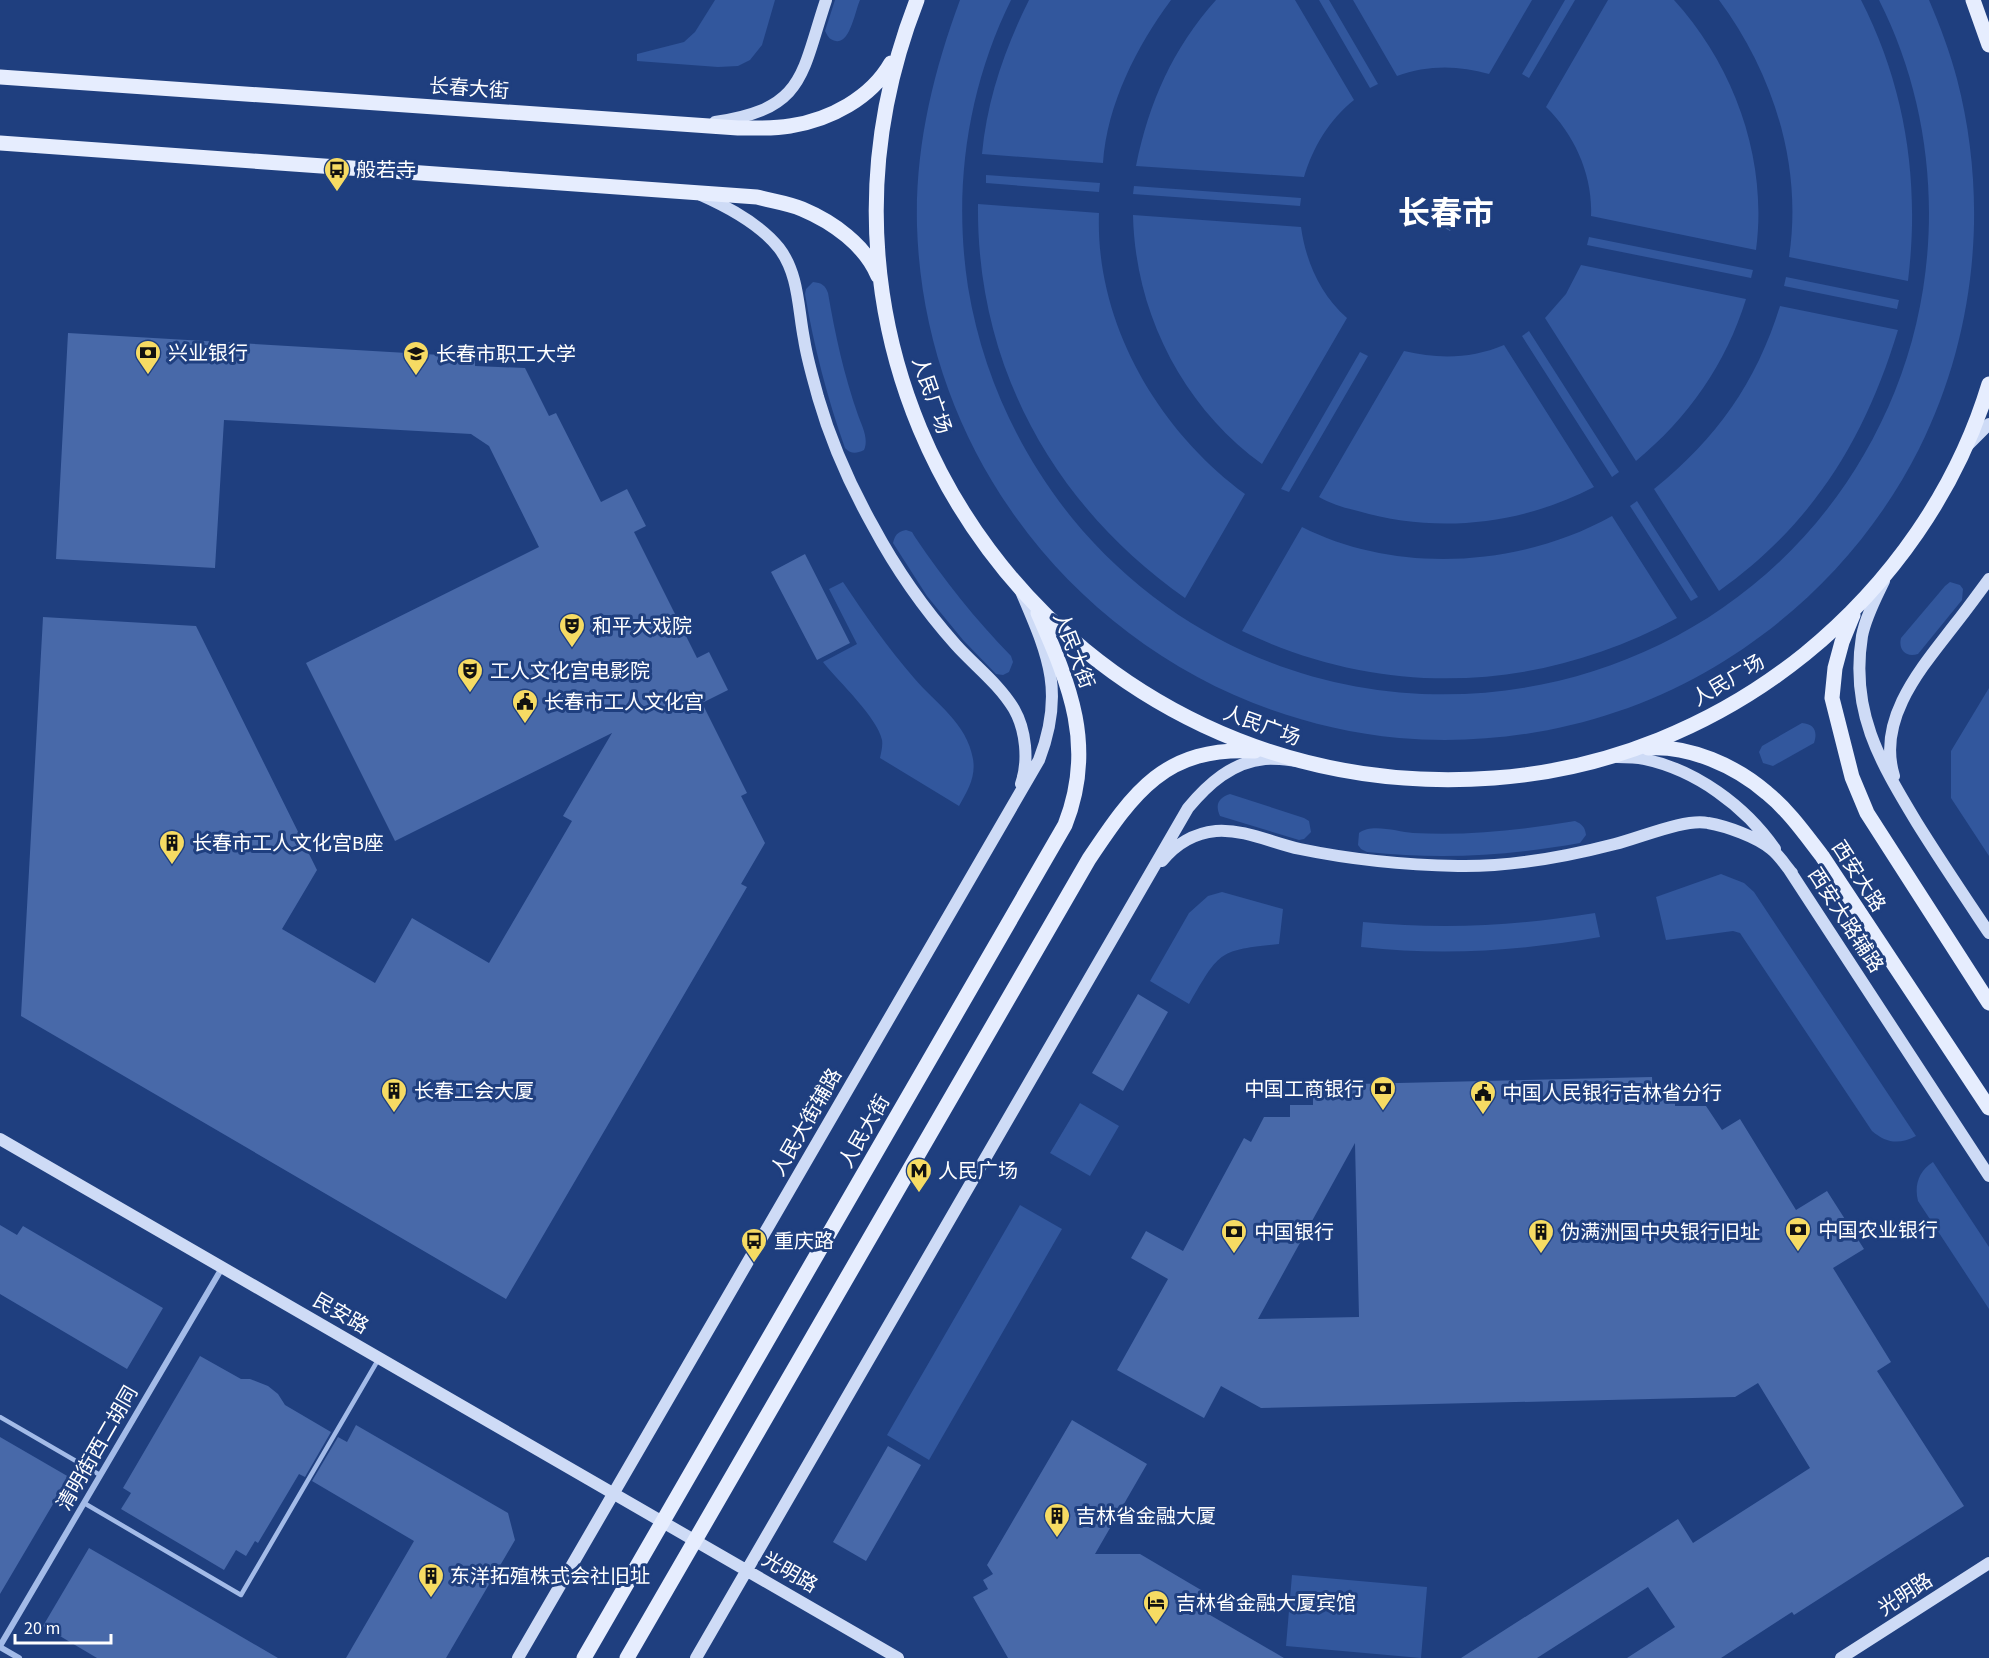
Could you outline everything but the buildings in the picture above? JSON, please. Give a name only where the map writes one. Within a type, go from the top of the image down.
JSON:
[{"type":"main road","name":"人民广场","points":[[917,0],[892,77],[882,126],[877,176],[876,225],[881,282],[900,373],[916,420],[936,466],[960,510],[1020,589],[1093,658],[1133,687],[1185,717],[1268,752],[1298,761],[1365,775],[1415,780],[1515,777],[1554,771],[1612,756],[1702,721],[1785,670],[1857,607],[1889,570],[1918,531],[1943,491],[1965,447],[1989,384]]},
{"type":"main road","points":[[1973,0],[1989,45]]},
{"type":"main road","name":"长春大街","points":[[0,77],[738,128],[792,126],[839,110],[863,96],[879,81],[902,44]]},
{"type":"main road","points":[[0,144],[757,197],[801,208],[827,222],[855,243],[867,256],[881,282]]},
{"type":"main road","name":"人民大街","points":[[584,1658],[1068,817],[1079,779],[1078,739],[1074,712],[1064,672],[1035,605]]},
{"type":"main road","name":"西安大路","points":[[1857,607],[1842,642],[1835,668],[1832,698],[1852,777],[1867,813],[1989,1003]]},
{"type":"main road","name":"西安大路","points":[[1633,749],[1678,749],[1712,760],[1741,774],[1774,799],[1793,818],[1822,856],[1989,1108]]},
{"type":"main road","points":[[627,1658],[1089,859],[1116,819],[1130,801],[1152,780],[1174,764],[1197,755],[1220,751],[1268,752]]},
{"type":"street","points":[[701,125],[753,115],[772,107],[787,95],[808,60],[825,0]]},
{"type":"street","points":[[691,191],[721,205],[750,223],[767,236],[786,259],[795,284],[804,341],[818,397],[837,451],[860,504],[888,554],[921,601],[957,646],[997,687],[1014,710],[1026,751],[1024,775],[1012,807]]},
{"type":"street","points":[[1965,447],[1989,424]]},
{"type":"street","points":[[1889,570],[1869,613],[1863,633],[1859,665],[1860,696],[1867,727],[1880,760],[1899,794],[1989,933]]},
{"type":"street","points":[[1899,794],[1890,763],[1893,729],[1903,698],[1935,648],[1989,579]]},
{"type":"street","name":"人民大街辅路","points":[[518,1658],[1039,760],[1047,738],[1052,709],[1052,679],[1043,643],[1020,589]]},
{"type":"street","name":"西安大路辅路","points":[[1612,756],[1643,759],[1668,766],[1697,779],[1748,816],[1792,873],[1989,1176]]},
{"type":"street","points":[[696,1658],[1188,808],[1204,788],[1221,775],[1243,765],[1265,759],[1298,761]]},
{"type":"street","points":[[1143,886],[1164,858],[1182,842],[1202,833],[1218,831],[1242,833],[1297,849],[1353,859],[1411,865],[1468,866],[1525,861],[1582,852],[1675,826],[1706,822],[1741,832],[1770,848],[1792,873]]},
{"type":"street","name":"民安路","points":[[0,1139],[663,1521]]},
{"type":"street","name":"清明街西二胡同","points":[[0,1646],[222,1267]]},
{"type":"street","name":"光明路","points":[[663,1521],[898,1658]]},
{"type":"street","name":"光明路","points":[[1841,1658],[1989,1563]]},
{"type":"street","points":[[0,1646],[19,1658]]},
{"type":"lane","points":[[84,1503],[241,1595],[379,1358]]},
{"type":"lane","points":[[0,1417],[100,1475]]},
{"type":"shaded area","points":[[715,0],[775,0],[762,45],[750,60],[738,66],[718,67],[637,61],[637,54],[684,42],[695,32]]},
{"type":"shaded area","points":[[835,0],[860,0],[851,26],[841,41],[832,40],[825,31]]},
{"type":"shaded area","points":[[960,0],[1011,0],[996,34],[974,104],[967,140],[962,214],[968,287],[974,319],[993,380],[1005,409],[1035,466],[1072,518],[1169,608],[1280,666],[1399,692],[1519,688],[1636,655],[1741,594],[1830,506],[1895,391],[1911,344],[1922,294],[1928,244],[1929,194],[1924,144],[1914,94],[1899,46],[1879,0],[1929,0],[1957,79],[1967,126],[1973,173],[1974,220],[1965,314],[1938,405],[1919,449],[1900,484],[1854,548],[1800,604],[1770,629],[1704,673],[1669,691],[1595,719],[1517,735],[1478,739],[1399,738],[1303,720],[1213,685],[1132,635],[1062,573],[1003,499],[958,415],[929,324],[917,226],[917,197],[923,139],[934,83]]},
{"type":"shaded area","points":[[1029,0],[1171,0],[1136,56],[1117,98],[1103,163],[982,154],[988,114],[998,75]]},
{"type":"shaded area","points":[[1216,0],[1295,0],[1354,100],[1337,116],[1323,135],[1304,177],[1136,166],[1148,120],[1165,77],[1187,37]]},
{"type":"shaded area","points":[[1319,0],[1329,0],[1378,84],[1370,88]]},
{"type":"shaded area","points":[[1353,0],[1532,0],[1489,74],[1466,69],[1431,68],[1397,76]]},
{"type":"shaded area","points":[[1565,0],[1575,0],[1529,78],[1522,74]]},
{"type":"shaded area","points":[[1608,0],[1674,0],[1696,26],[1714,55],[1730,85],[1751,149],[1757,182],[1756,250],[1591,216],[1589,186],[1580,157],[1566,130],[1546,107]]},
{"type":"shaded area","points":[[1719,0],[1861,0],[1889,67],[1906,137],[1912,208],[1908,281],[1789,257],[1792,188],[1780,121],[1755,58]]},
{"type":"shaded area","points":[[986,175],[1100,183],[1099,192],[986,183]]},
{"type":"shaded area","points":[[1134,186],[1301,198],[1300,206],[1133,194]]},
{"type":"shaded area","points":[[978,204],[1099,213],[1101,254],[1108,294],[1120,333],[1138,371],[1160,406],[1185,439],[1245,494],[1185,598],[1138,561],[1097,520],[1061,476],[1032,427],[1008,376],[991,321],[981,264]]},
{"type":"shaded area","points":[[1133,215],[1301,227],[1306,253],[1316,277],[1329,299],[1347,318],[1262,464],[1234,441],[1209,415],[1187,386],[1169,355],[1154,322],[1143,287],[1136,251]]},
{"type":"shaded area","points":[[1589,237],[1753,270],[1751,278],[1587,245]]},
{"type":"shaded area","points":[[1581,265],[1746,299],[1728,346],[1703,388],[1672,427],[1636,461],[1545,318],[1566,294]]},
{"type":"shaded area","points":[[1786,277],[1899,300],[1897,309],[1784,286]]},
{"type":"shaded area","points":[[813,282],[823,285],[828,293],[844,370],[865,437],[864,450],[858,452],[854,453],[845,448],[832,410],[805,294],[806,289]]},
{"type":"shaded area","points":[[1780,306],[1898,330],[1885,370],[1869,407],[1852,443],[1831,476],[1808,508],[1782,537],[1719,591],[1654,489],[1697,450],[1732,407],[1759,360]]},
{"type":"shaded area","points":[[1529,331],[1619,472],[1612,477],[1522,336]]},
{"type":"shaded area","points":[[1504,345],[1594,487],[1537,510],[1478,522],[1448,524],[1388,518],[1343,507],[1319,497],[1404,351],[1454,356],[1479,353]]},
{"type":"shaded area","points":[[1360,352],[1368,356],[1289,492],[1281,489]]},
{"type":"shaded area","points":[[1637,501],[1698,597],[1691,601],[1630,506]]},
{"type":"shaded area","points":[[1612,516],[1677,618],[1625,643],[1571,661],[1516,673],[1461,678],[1406,677],[1350,668],[1296,653],[1242,631],[1302,527],[1339,542],[1378,553],[1418,558],[1458,559],[1499,555],[1539,546],[1576,533]]},
{"type":"shaded area","points":[[906,530],[912,532],[960,599],[1011,656],[1013,662],[1009,672],[1003,675],[996,674],[963,640],[927,596],[893,543],[897,534]]},
{"type":"shaded area","points":[[843,582],[895,655],[950,715],[970,746],[974,766],[972,778],[959,806],[880,758],[882,740],[879,731],[857,700],[823,662],[857,644],[829,589]]},
{"type":"shaded area","points":[[1950,582],[1960,585],[1963,589],[1962,600],[1918,654],[1907,654],[1902,649],[1901,638]]},
{"type":"shaded area","points":[[1989,688],[1989,856],[1951,798],[1951,751]]},
{"type":"shaded area","points":[[1802,723],[1814,729],[1816,735],[1814,743],[1773,766],[1763,763],[1759,752],[1762,746]]},
{"type":"shaded area","points":[[1230,794],[1304,818],[1309,821],[1311,832],[1304,839],[1299,840],[1220,816],[1219,802]]},
{"type":"shaded area","points":[[1575,821],[1583,826],[1586,832],[1580,843],[1500,854],[1422,856],[1367,852],[1358,845],[1359,833],[1371,829],[1454,834],[1515,830]]},
{"type":"shaded area","points":[[1721,874],[1744,883],[1754,892],[1916,1136],[1898,1142],[1882,1138],[1872,1131],[1740,933],[1733,931],[1666,940],[1656,897]]},
{"type":"shaded area","points":[[1222,892],[1283,909],[1279,944],[1244,948],[1223,956],[1215,963],[1189,1004],[1150,981],[1189,913],[1208,896]]},
{"type":"shaded area","points":[[1595,913],[1600,937],[1569,942],[1481,951],[1392,950],[1361,947],[1363,922],[1422,926],[1507,924]]},
{"type":"shaded area","points":[[1080,1103],[1119,1126],[1090,1176],[1050,1153]]},
{"type":"shaded area","points":[[1933,1162],[1989,1247],[1989,1309],[1918,1201],[1919,1179],[1924,1170]]},
{"type":"shaded area","points":[[1020,1205],[1062,1229],[929,1460],[887,1435]]},
{"type":"shaded area","points":[[1292,1575],[1427,1587],[1421,1658],[1286,1646]]},
{"type":"place","name":"般若寺","points":[[337,193]]},
{"type":"place","name":"兴业银行","points":[[148,376]]},
{"type":"place","name":"长春市职工大学","points":[[416,377]]},
{"type":"place","name":"和平大戏院","points":[[572,649]]},
{"type":"place","name":"工人文化宫电影院","points":[[470,694]]},
{"type":"place","name":"长春市工人文化宫","points":[[525,725]]},
{"type":"place","name":"长春市工人文化宫B座","points":[[172,866]]},
{"type":"place","name":"中国工商银行","points":[[1383,1112]]},
{"type":"place","name":"长春工会大厦","points":[[394,1114]]},
{"type":"place","name":"中国人民银行吉林省分行","points":[[1483,1116]]},
{"type":"place","name":"人民广场","points":[[919,1194]]},
{"type":"place","name":"中国农业银行","points":[[1798,1253]]},
{"type":"place","name":"中国银行","points":[[1234,1255]]},
{"type":"place","name":"伪满洲国中央银行旧址","points":[[1541,1255]]},
{"type":"place","name":"重庆路","points":[[754,1264]]},
{"type":"place","name":"吉林省金融大厦","points":[[1057,1539]]},
{"type":"place","name":"东洋拓殖株式会社旧址","points":[[431,1599]]},
{"type":"place","name":"吉林省金融大厦宾馆","points":[[1156,1626]]},
{"type":"district","name":"长春市","points":[[1446,213]]}]
